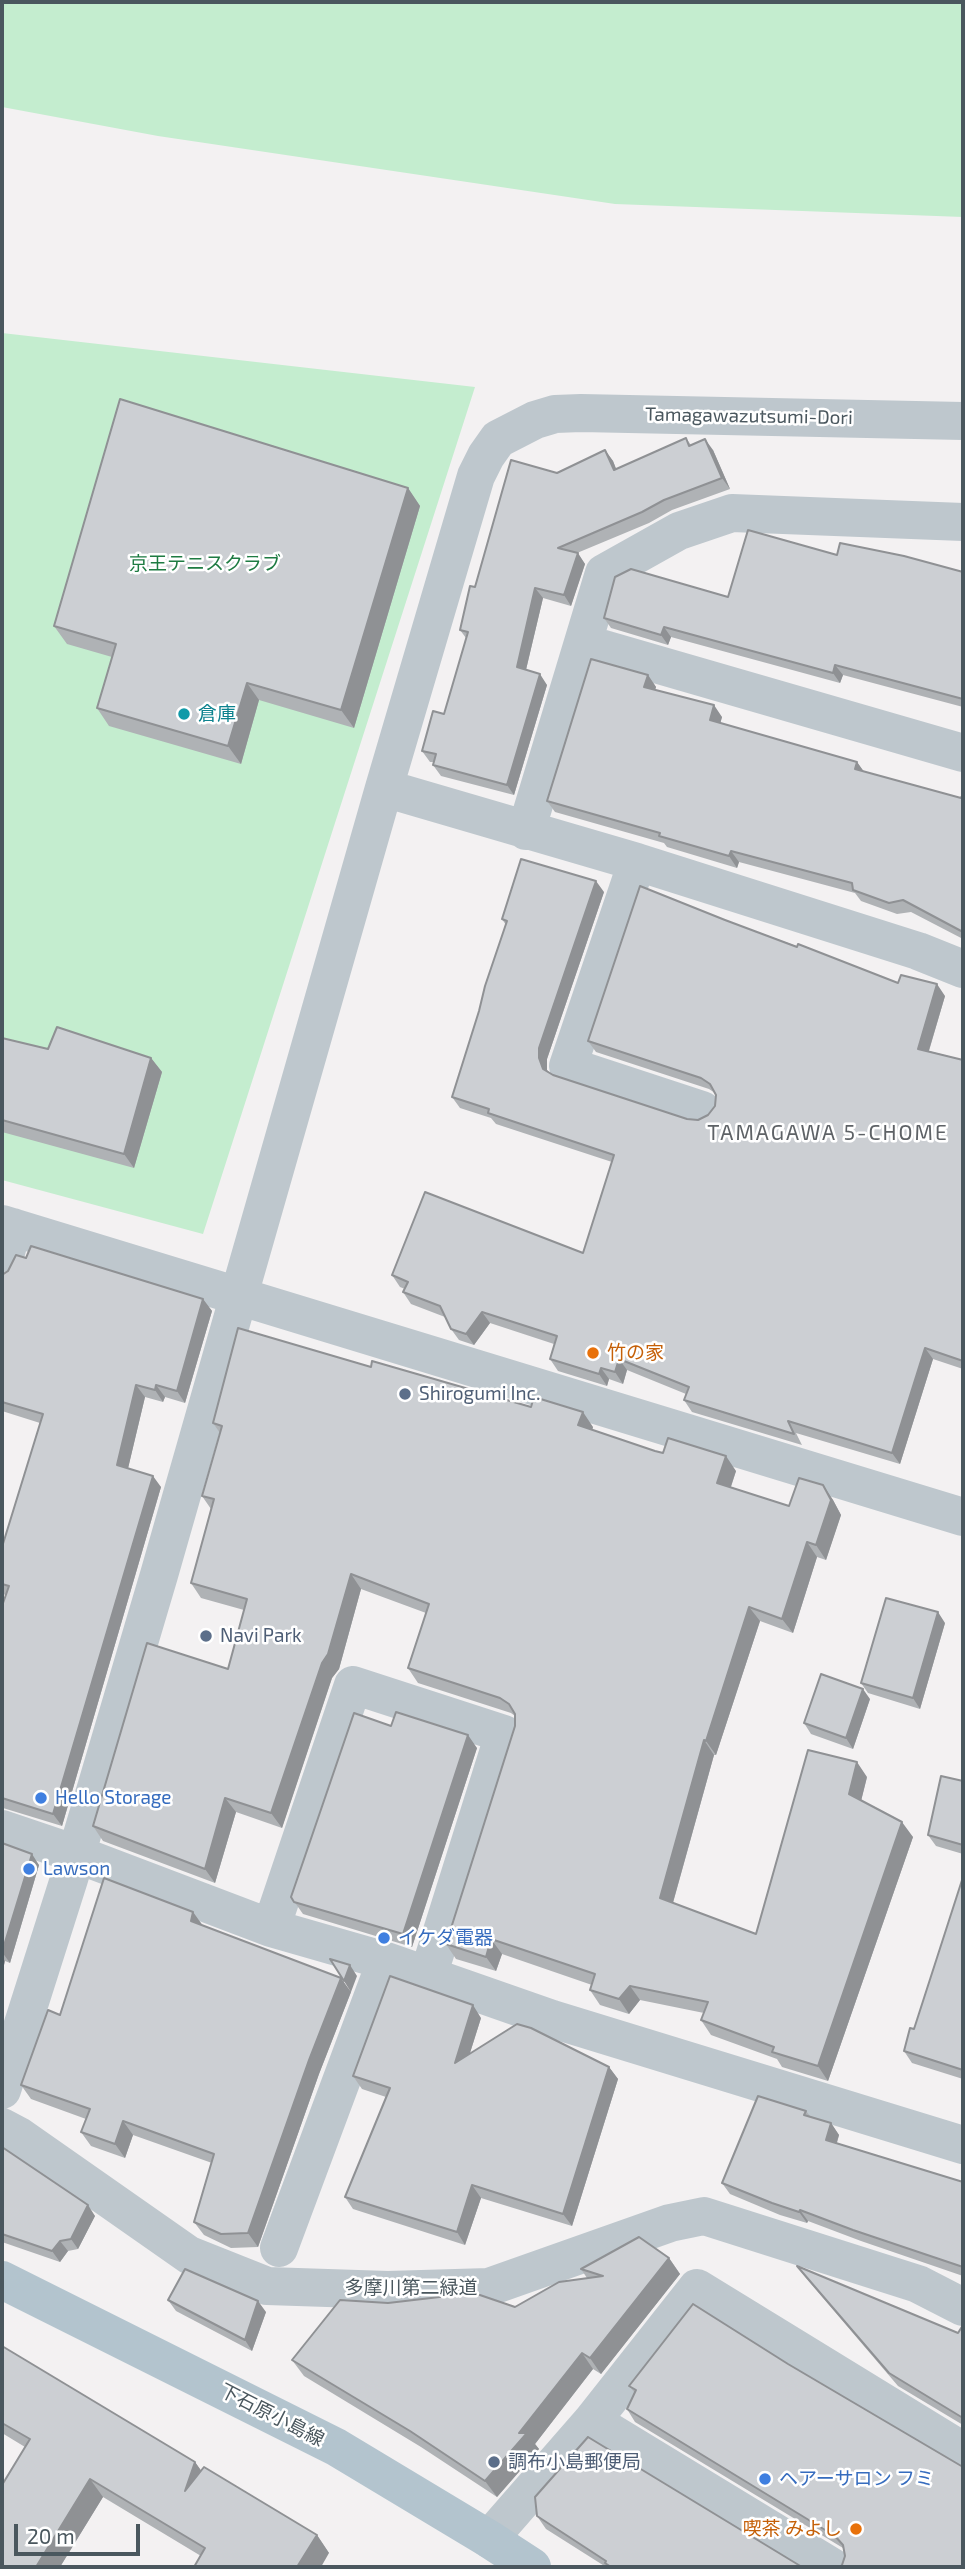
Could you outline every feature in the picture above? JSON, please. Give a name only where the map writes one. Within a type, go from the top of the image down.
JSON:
[{"type":"main road","name":"下石原小島線","points":[[2,2280],[336,2447],[532,2567]]},
{"type":"street","name":"Tamagawazutsumi-Dori","points":[[2,2090],[76,1854],[240,1296],[384,788],[476,476],[486,456],[498,439],[535,420],[555,414],[581,412],[963,421]]},
{"type":"street","points":[[526,831],[604,573],[679,531],[732,513],[963,522]]},
{"type":"street","points":[[583,643],[963,753]]},
{"type":"street","points":[[384,788],[637,862],[906,947],[963,969]]},
{"type":"street","points":[[637,862],[568,1066],[702,1110]]},
{"type":"street","points":[[2,1267],[7,1226],[963,1517]]},
{"type":"street","points":[[271,1928],[352,1685],[504,1734],[428,1976]]},
{"type":"street","points":[[2,1829],[271,1928],[386,1961],[552,2019],[963,2145]]},
{"type":"street","points":[[279,2248],[386,1961]]},
{"type":"street","name":"多摩川第二緑道","points":[[2,2127],[19,2136],[188,2255],[267,2286],[388,2290],[489,2287],[670,2223],[705,2216],[918,2284],[963,2307]]},
{"type":"street","points":[[489,2539],[592,2421],[697,2288],[963,2451]]},
{"type":"street","points":[[592,2421],[832,2567]]},
{"type":"green space","points":[[2,2],[963,2],[963,217],[615,204],[158,136],[2,107]]},
{"type":"green space","name":"京王テニスクラブ","points":[[2,333],[475,387],[203,1234],[2,1180]]},
{"type":"building","points":[[120,399],[408,488],[341,710],[247,683],[228,746],[97,708],[116,644],[54,626]]},
{"type":"building","points":[[686,438],[689,446],[705,439],[722,478],[664,500],[558,548],[578,553],[564,595],[535,588],[517,667],[540,674],[507,785],[433,765],[436,754],[422,751],[433,711],[444,714],[468,632],[460,630],[470,586],[475,587],[511,460],[557,473],[605,450],[614,470]]},
{"type":"building","points":[[748,530],[837,555],[840,543],[963,572],[963,699],[835,665],[833,673],[664,627],[661,635],[604,618],[615,577],[631,569],[728,597]]},
{"type":"building","points":[[591,659],[648,675],[644,687],[714,705],[710,720],[857,762],[855,769],[961,798],[963,794],[963,932],[903,900],[889,903],[853,890],[852,883],[731,851],[729,856],[547,801]]},
{"type":"building","points":[[521,859],[596,881],[539,1048],[543,1069],[553,1075],[687,1119],[698,1120],[708,1115],[715,1106],[716,1095],[710,1084],[701,1078],[588,1041],[640,886],[898,983],[901,975],[937,984],[918,1049],[963,1060],[963,1361],[925,1348],[892,1453],[788,1421],[794,1434],[684,1400],[689,1387],[619,1359],[615,1372],[601,1368],[599,1374],[550,1359],[557,1336],[482,1312],[466,1334],[451,1329],[440,1306],[403,1292],[408,1282],[392,1275],[425,1192],[583,1253],[614,1155],[488,1113],[489,1109],[452,1097],[507,921],[502,919]]},
{"type":"building","points":[[57,1027],[151,1058],[124,1154],[2,1120],[2,1038],[48,1049]]},
{"type":"building","points":[[31,1246],[203,1299],[177,1391],[156,1385],[155,1390],[136,1385],[117,1465],[153,1476],[53,1814],[2,1798],[2,1606],[9,1586],[2,1584],[2,1547],[43,1414],[2,1402],[2,1275],[8,1271],[16,1255],[26,1258]]},
{"type":"building","points":[[238,1328],[371,1367],[372,1361],[531,1407],[534,1397],[583,1412],[578,1425],[655,1451],[663,1453],[668,1438],[726,1456],[717,1483],[789,1506],[799,1478],[823,1485],[831,1500],[816,1545],[807,1542],[782,1619],[749,1607],[706,1741],[704,1740],[660,1898],[756,1934],[808,1750],[857,1762],[849,1794],[902,1822],[818,2066],[772,2052],[774,2047],[701,2020],[708,2002],[630,1986],[619,1999],[590,1990],[595,1974],[491,1939],[486,1957],[446,1944],[515,1726],[515,1714],[509,1704],[500,1698],[408,1668],[429,1604],[351,1574],[328,1654],[322,1663],[271,1813],[225,1798],[205,1869],[93,1826],[147,1643],[228,1669],[247,1599],[191,1583],[214,1499],[202,1496],[222,1426],[213,1423]]},
{"type":"building","points":[[886,1598],[938,1612],[913,1698],[861,1683]]},
{"type":"building","points":[[821,1674],[863,1689],[846,1738],[804,1723]]},
{"type":"building","points":[[396,1712],[468,1735],[403,1934],[294,1902],[291,1897],[354,1713],[391,1726]]},
{"type":"building","points":[[941,1776],[963,1781],[963,1845],[928,1835]]},
{"type":"building","points":[[2,1843],[32,1854],[2,1952]]},
{"type":"building","points":[[963,1877],[963,2070],[904,2051],[910,2028],[914,2029]]},
{"type":"building","points":[[104,1878],[193,1912],[191,1921],[341,1978],[248,2233],[221,2234],[194,2222],[214,2154],[123,2121],[115,2144],[81,2132],[90,2109],[21,2085],[48,2010],[60,2015]]},
{"type":"building","points":[[330,1959],[350,1965],[344,1981]]},
{"type":"building","points":[[390,1976],[473,2005],[455,2063],[517,2024],[531,2028],[609,2067],[563,2214],[472,2185],[457,2232],[345,2197],[390,2088],[353,2076]]},
{"type":"building","points":[[758,2096],[806,2111],[804,2115],[831,2123],[826,2140],[963,2182],[963,2267],[800,2210],[799,2212],[772,2203],[722,2183]]},
{"type":"building","points":[[2,2147],[88,2205],[71,2239],[60,2241],[52,2251],[2,2234]]},
{"type":"building","points":[[639,2237],[669,2258],[590,2358],[582,2353],[519,2433],[527,2433],[485,2481],[410,2431],[292,2360],[340,2300],[388,2303],[474,2293],[515,2307],[559,2282],[603,2276],[581,2269]]},
{"type":"building","points":[[797,2266],[958,2333],[963,2325],[963,2418],[889,2373]]},
{"type":"building","points":[[185,2269],[258,2301],[245,2340],[168,2300]]},
{"type":"building","points":[[693,2304],[788,2364],[963,2467],[963,2567],[840,2567],[845,2556],[843,2545],[835,2536],[627,2409],[636,2390],[629,2386]]},
{"type":"building","points":[[2,2346],[195,2462],[185,2491],[204,2467],[317,2535],[297,2567],[194,2567],[205,2548],[90,2479],[36,2567],[2,2567],[2,2485],[30,2439],[2,2423]]},
{"type":"building","points":[[588,2437],[802,2567],[611,2567],[606,2561],[537,2516],[535,2497]]},
{"type":"place","name":"倉庫","points":[[184,714]]},
{"type":"place","name":"竹の家","points":[[593,1353]]},
{"type":"place","name":"Shirogumi Inc.","points":[[405,1394]]},
{"type":"place","name":"Navi Park","points":[[206,1636]]},
{"type":"place","name":"Hello Storage","points":[[41,1798]]},
{"type":"place","name":"Lawson","points":[[29,1869]]},
{"type":"place","name":"イケダ電器","points":[[384,1938]]},
{"type":"place","name":"調布小島郵便局","points":[[494,2462]]},
{"type":"place","name":"ヘアーサロン フミ","points":[[765,2479]]},
{"type":"place","name":"喫茶 みよし","points":[[856,2529]]},
{"type":"district","name":"TAMAGAWA 5-CHOME","points":[[828,1133]]}]
